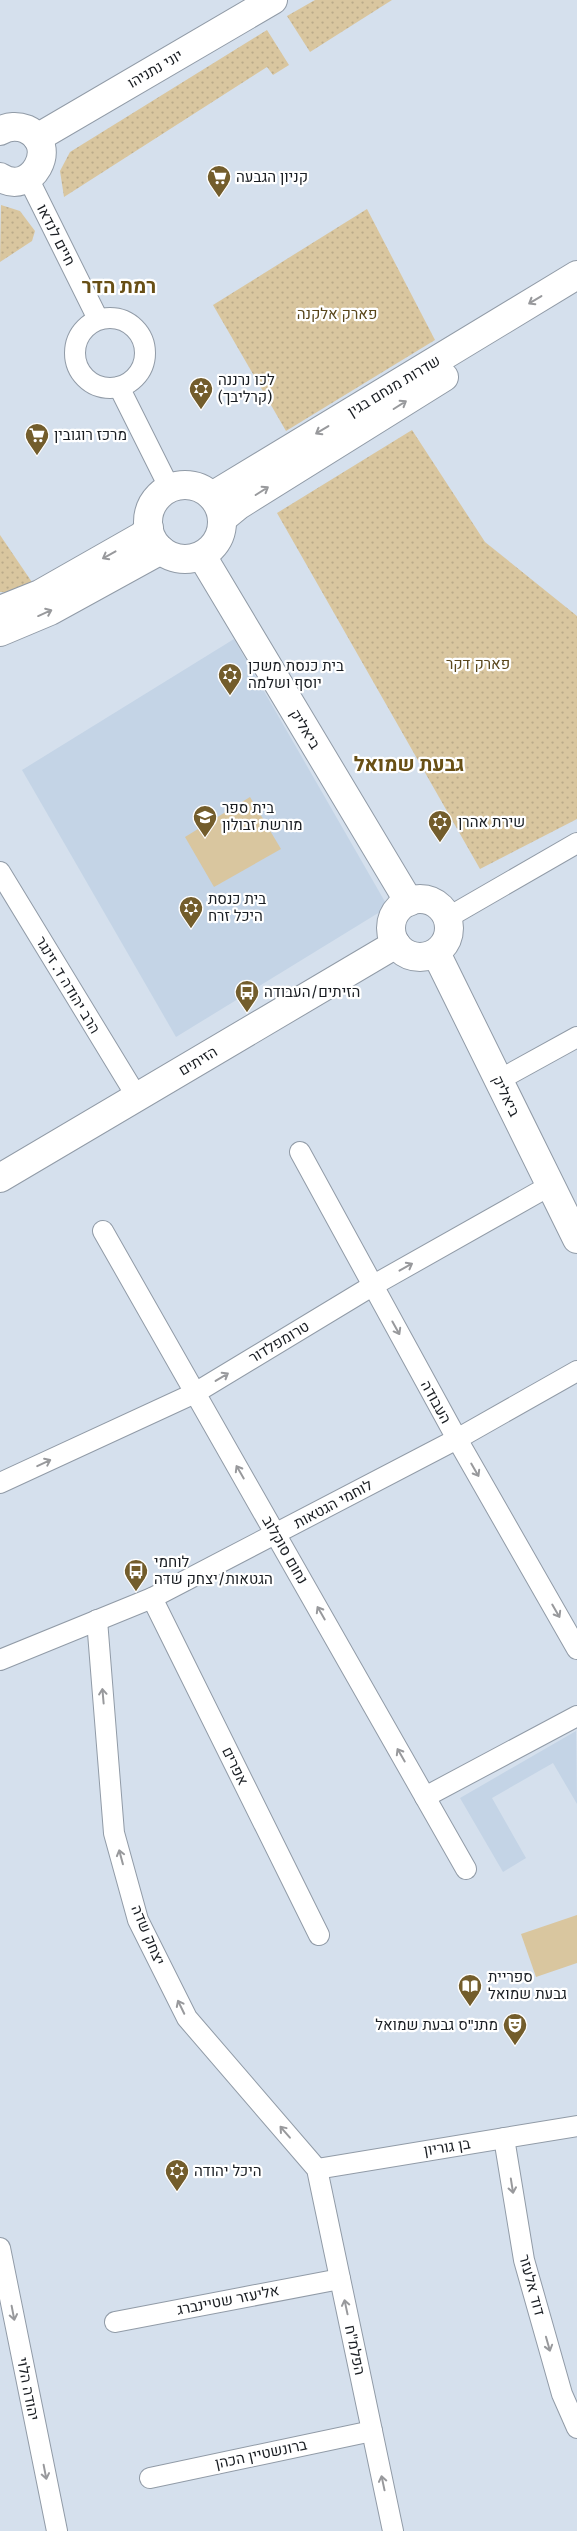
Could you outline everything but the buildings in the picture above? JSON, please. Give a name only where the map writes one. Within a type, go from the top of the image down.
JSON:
[{"type":"street","name":"יוני נתניהו","points":[[37,138],[274,0]]},
{"type":"street","points":[[0,177],[13,181],[28,178],[40,164],[42,155],[37,138],[22,128],[1,128]]},
{"type":"street","name":"חיים לנדאו","points":[[28,178],[98,319]]},
{"type":"street","name":"שדרות מנחם בגין","points":[[217,508],[577,275]]},
{"type":"street","name":"שדרות מנחם בגין","points":[[217,508],[239,505],[577,295]]},
{"type":"street","points":[[108,317],[128,322],[142,340],[145,351],[141,368],[130,382],[118,387],[96,386],[79,371],[75,361],[77,340],[85,327],[98,319],[108,317]]},
{"type":"street","points":[[118,387],[170,489]]},
{"type":"street","points":[[0,610],[40,594],[142,536],[155,539],[180,559],[202,556],[218,540],[217,508],[203,490],[192,486],[170,489],[160,495],[153,505],[149,516],[155,539]]},
{"type":"street","points":[[0,632],[50,611],[155,539]]},
{"type":"street","name":"ביאליק","points":[[202,556],[409,902]]},
{"type":"street","points":[[447,918],[577,843]]},
{"type":"street","name":"הרב יהודה ד. זינגר","points":[[0,872],[136,1097]]},
{"type":"street","points":[[427,900],[435,904],[447,918],[447,937],[443,946],[436,953],[427,956],[409,955],[396,944],[392,935],[394,915],[400,907],[409,902],[427,900]]},
{"type":"street","name":"הזיתים","points":[[3,1170],[136,1097],[396,944]]},
{"type":"street","name":"ביאליק","points":[[436,953],[551,1185],[574,1225]]},
{"type":"street","points":[[499,1080],[577,1037]]},
{"type":"street","name":"העבודה","points":[[300,1152],[457,1439],[577,1649]]},
{"type":"street","name":"טרומפלדור","points":[[0,1483],[195,1393],[372,1286],[551,1185]]},
{"type":"street","name":"נחום סוקלוב","points":[[103,1230],[466,1869]]},
{"type":"street","name":"לוחמי הגטאות","points":[[0,1660],[152,1598],[457,1439],[577,1371]]},
{"type":"street","name":"אפרים","points":[[152,1598],[318,1935]]},
{"type":"street","name":"יצחק שדה","points":[[97,1620],[114,1833],[138,1920],[187,2018],[317,2169]]},
{"type":"street","points":[[425,1797],[577,1716]]},
{"type":"street","name":"בן גוריון","points":[[317,2169],[577,2126]]},
{"type":"street","name":"דוד אלעזר","points":[[504,2138],[524,2260],[562,2394],[577,2428]]},
{"type":"street","name":"הפלמ\"ח","points":[[317,2169],[394,2531]]},
{"type":"street","name":"יהודה הלוי","points":[[0,2248],[57,2531]]},
{"type":"street","name":"אליעזר שטיינברג","points":[[115,2322],[340,2279]]},
{"type":"street","name":"ברונשטיין הכהן","points":[[150,2478],[372,2431]]},
{"type":"shaded area","name":"בית ספר מורשת זבולון","points":[[234,639],[388,907],[176,1037],[22,770]]},
{"type":"shaded area","points":[[576,1731],[577,1804],[553,1763],[492,1798],[526,1858],[503,1872],[460,1798]]},
{"type":"green space","points":[[315,0],[392,0],[310,52],[287,16]]},
{"type":"green space","points":[[267,30],[289,65],[273,75],[267,67],[64,197],[60,171],[70,152]]},
{"type":"green space","points":[[1,205],[20,211],[35,231],[32,241],[0,262]]},
{"type":"green space","name":"פארק אלקנה","points":[[367,209],[435,340],[286,431],[213,305]]},
{"type":"green space","name":"פארק דקר","points":[[412,430],[485,542],[577,616],[577,819],[480,869],[277,513]]},
{"type":"green space","points":[[0,535],[40,594],[0,592]]},
{"type":"green space","points":[[250,797],[281,849],[214,887],[185,837]]},
{"type":"green space","points":[[577,1915],[577,1963],[536,1977],[521,1934]]},
{"type":"place","name":"קניון הגבעה","points":[[219,198]]},
{"type":"place","name":"לכו נרננה (קרליבך)","points":[[201,410]]},
{"type":"place","name":"מרכז רוגובין","points":[[37,456]]},
{"type":"place","name":"בית כנסת משכן יוסף ושלמה","points":[[230,696]]},
{"type":"place","name":"בית ספר מורשת זבולון","points":[[205,838]]},
{"type":"place","name":"שירת אהרן","points":[[440,843]]},
{"type":"place","name":"בית כנסת היכל זרח","points":[[191,929]]},
{"type":"place","name":"הזיתים/העבודה","points":[[247,1013]]},
{"type":"place","name":"לוחמי הגטאות/יצחק שדה","points":[[136,1592]]},
{"type":"place","name":"ספריית גבעת שמואל","points":[[470,2007]]},
{"type":"place","name":"מתנ\"ס גבעת שמואל","points":[[515,2046]]},
{"type":"place","name":"היכל יהודה","points":[[177,2192]]},
{"type":"district","name":"רמת הדר","points":[[119,286]]},
{"type":"district","name":"גבעת שמואל","points":[[409,764]]}]
